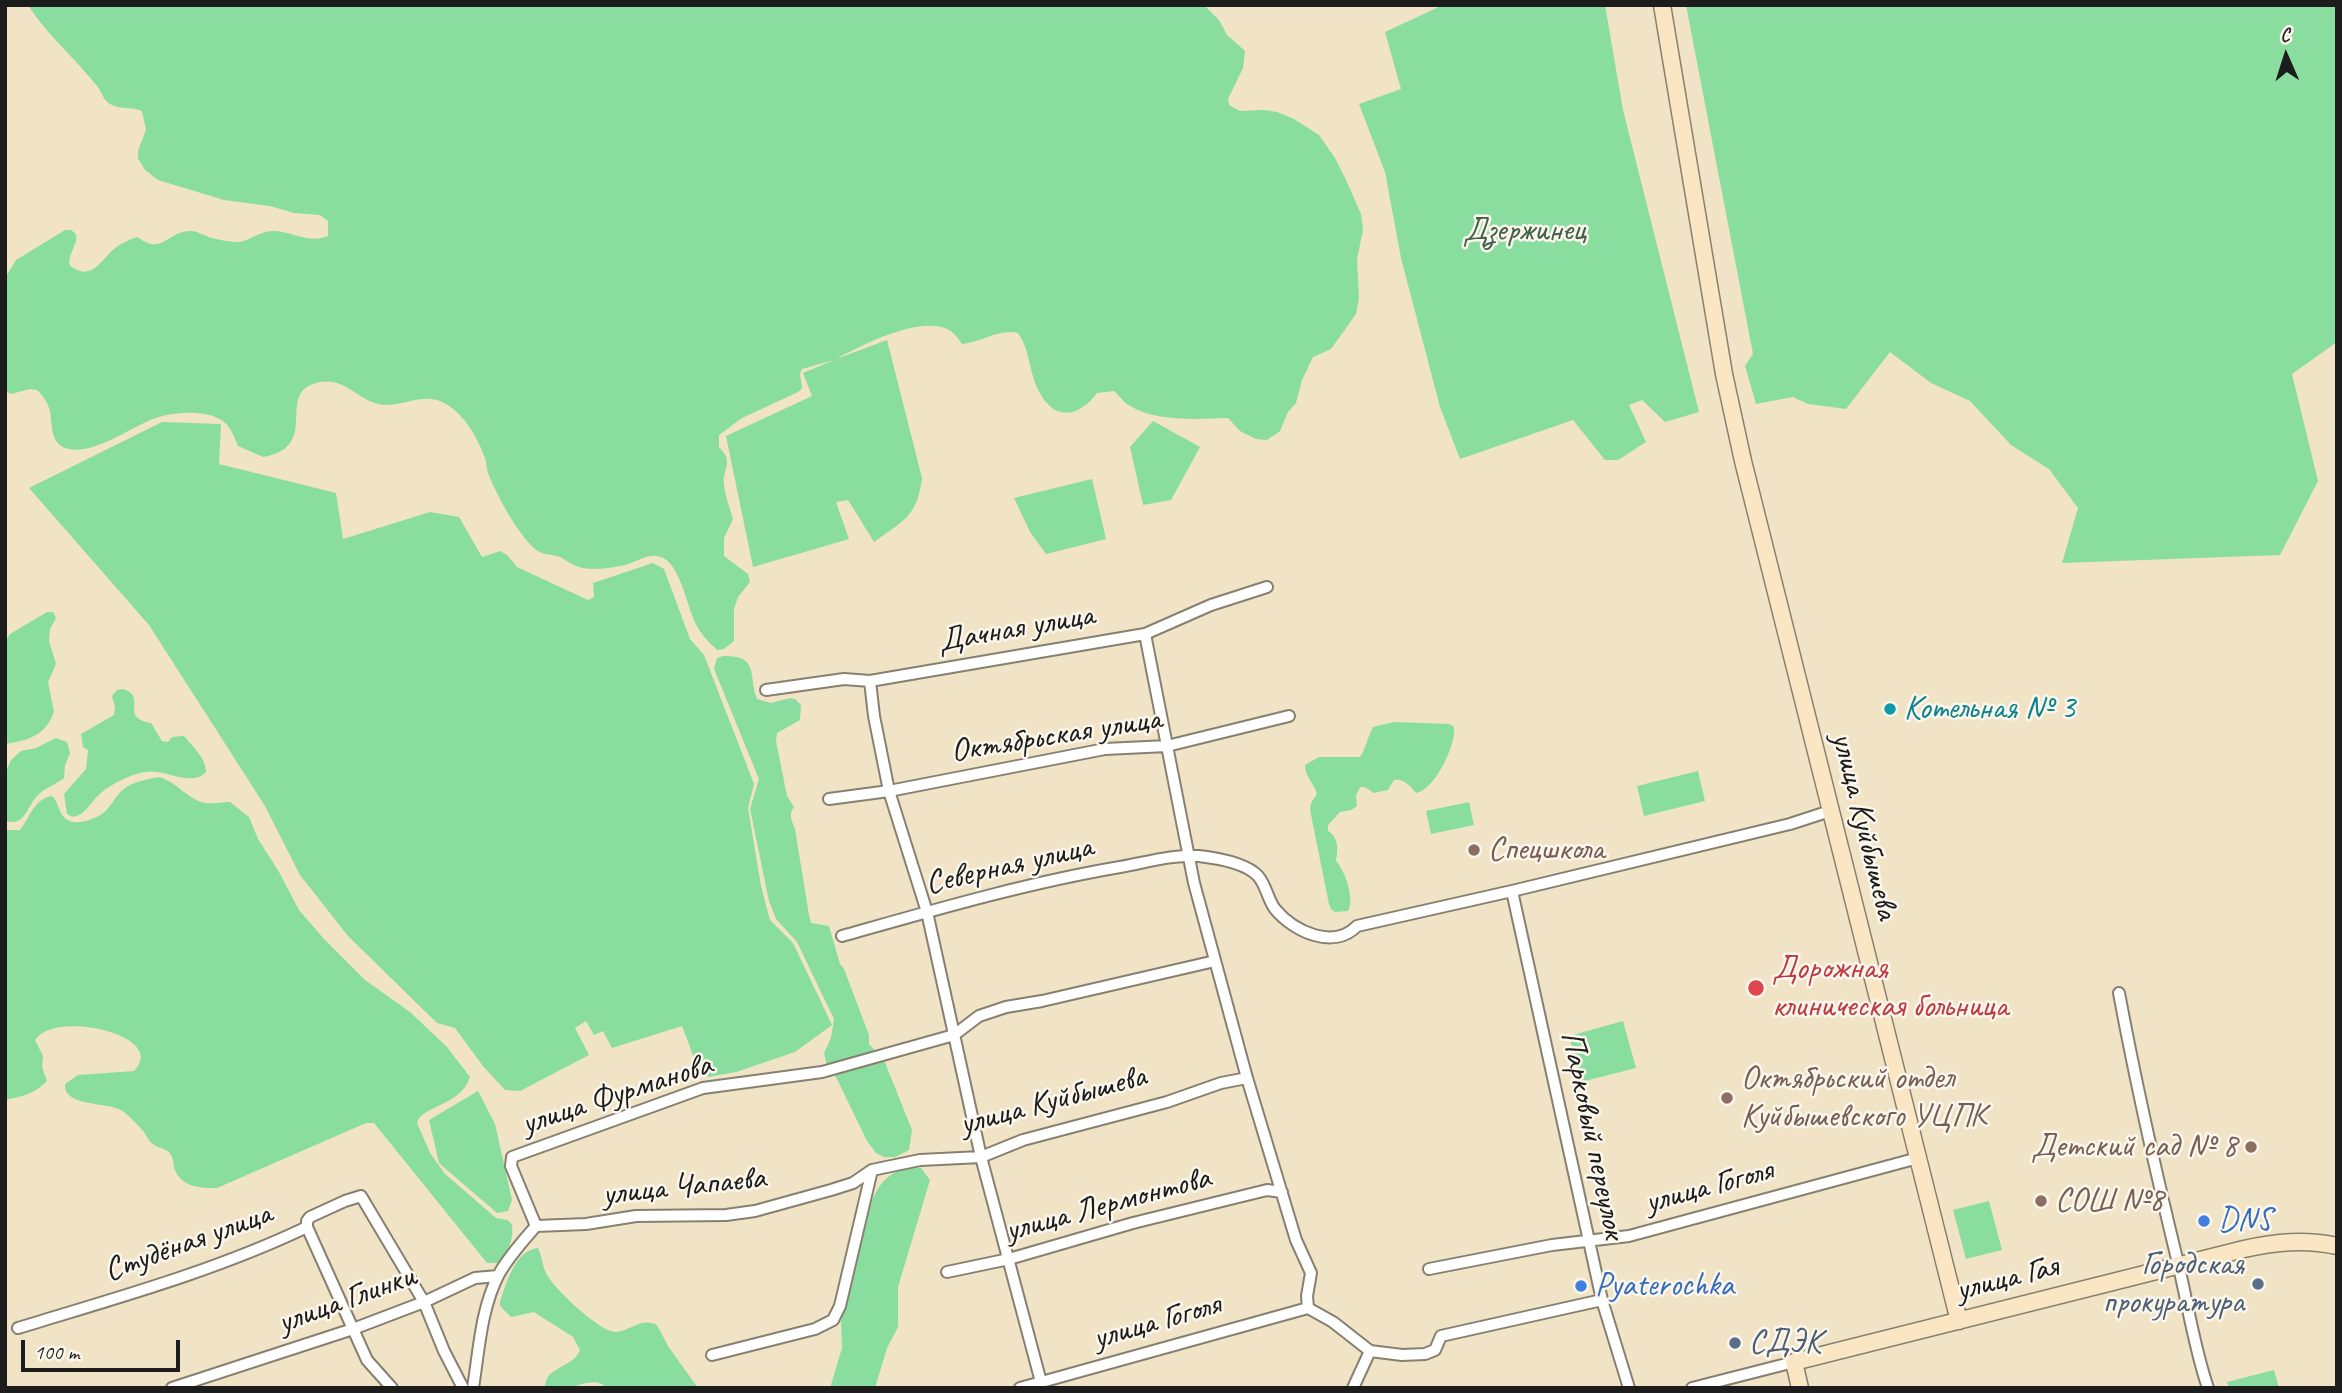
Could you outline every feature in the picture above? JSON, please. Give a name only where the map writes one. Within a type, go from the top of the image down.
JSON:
[{"type":"main road","name":"улица Куйбышева","points":[[1662,5],[1735,426],[1829,811],[1959,1321]]},
{"type":"main road","name":"улица Гая","points":[[1794,1362],[2244,1249],[2288,1241],[2314,1241],[2337,1246]]},
{"type":"main road","points":[[1794,1362],[1800,1388]]},
{"type":"street","name":"Дачная улица","points":[[766,690],[844,679],[870,681],[1145,634],[1211,606],[1267,587]]},
{"type":"street","points":[[1145,634],[1194,883],[1247,1078],[1296,1240],[1311,1273],[1308,1308],[1333,1322],[1370,1351],[1402,1355],[1425,1354],[1435,1350],[1441,1336],[1601,1300]]},
{"type":"street","points":[[870,681],[889,791],[926,912],[981,1157],[1041,1382]]},
{"type":"street","name":"Октябрьская улица","points":[[829,799],[889,791],[1105,749],[1167,746],[1289,716]]},
{"type":"street","points":[[1189,856],[1245,867],[1258,877],[1273,907],[1292,926],[1323,937],[1339,938],[1349,934],[1357,926],[1790,824],[1829,811]]},
{"type":"street","name":"Северная улица","points":[[842,936],[1058,878],[1189,856]]},
{"type":"street","name":"Парковый переулок","points":[[1512,891],[1601,1300],[1629,1388]]},
{"type":"street","name":"улица Фурманова","points":[[536,1226],[511,1166],[512,1157],[703,1088],[822,1072],[954,1035],[979,1016],[1006,1007],[1215,961]]},
{"type":"street","points":[[2119,993],[2138,1096],[2179,1266],[2199,1363],[2208,1388]]},
{"type":"street","name":"улица Куйбышева","points":[[872,1170],[920,1160],[981,1157],[1023,1140],[1167,1102],[1221,1083],[1247,1078]]},
{"type":"street","name":"улица Гоголя","points":[[1429,1269],[1552,1245],[1629,1236],[1918,1158]]},
{"type":"street","points":[[712,1355],[815,1329],[832,1320],[840,1306],[872,1170]]},
{"type":"street","name":"улица Чапаева","points":[[536,1226],[586,1224],[636,1216],[726,1215],[755,1211],[853,1183],[872,1170]]},
{"type":"street","name":"улица Лермонтова","points":[[947,1272],[1009,1259],[1133,1223],[1267,1190],[1282,1192]]},
{"type":"street","name":"Студёная улица","points":[[18,1328],[147,1289],[259,1250],[307,1227],[310,1217],[355,1196],[365,1199],[424,1302]]},
{"type":"street","points":[[472,1388],[484,1316],[498,1276],[515,1250],[536,1226]]},
{"type":"street","points":[[307,1227],[367,1360],[391,1388]]},
{"type":"street","name":"улица Глинки","points":[[172,1388],[353,1329],[424,1302],[475,1278],[498,1276]]},
{"type":"street","points":[[424,1302],[463,1388]]},
{"type":"street","name":"улица Гоголя","points":[[1020,1388],[1308,1308]]},
{"type":"street","points":[[1353,1388],[1370,1351]]},
{"type":"street","name":"улица Гая","points":[[1692,1388],[1794,1362]]},
{"type":"green space","points":[[28,5],[1204,5],[1219,20],[1227,35],[1245,51],[1243,68],[1228,99],[1229,105],[1240,111],[1277,112],[1319,135],[1346,180],[1361,214],[1363,230],[1357,259],[1359,297],[1356,314],[1331,349],[1313,357],[1302,380],[1296,403],[1288,412],[1280,431],[1267,440],[1256,439],[1240,431],[1228,418],[1152,415],[1128,404],[1114,391],[1097,393],[1080,409],[1072,412],[1056,410],[1048,405],[1036,385],[1018,333],[1004,332],[962,344],[954,333],[947,329],[921,326],[875,340],[836,359],[887,340],[922,478],[913,510],[874,542],[848,500],[836,502],[849,539],[753,567],[726,436],[812,396],[803,373],[834,360],[802,369],[802,388],[798,392],[742,418],[719,435],[719,447],[727,462],[724,479],[726,498],[733,519],[724,538],[724,556],[748,574],[750,582],[738,597],[734,609],[734,641],[724,649],[717,650],[697,626],[674,568],[661,557],[651,556],[626,565],[589,569],[537,551],[521,534],[502,503],[473,433],[462,417],[440,401],[424,399],[393,405],[378,404],[337,383],[320,382],[309,386],[298,399],[296,426],[288,446],[263,457],[238,446],[228,426],[219,418],[196,413],[158,417],[108,441],[84,449],[73,450],[59,444],[53,435],[48,405],[37,390],[11,394],[5,391],[5,278],[16,260],[65,230],[76,234],[70,266],[76,270],[87,271],[96,267],[118,246],[138,237],[146,242],[159,244],[176,234],[192,231],[239,242],[264,232],[275,231],[315,239],[328,236],[328,221],[320,215],[224,200],[158,180],[145,170],[138,158],[146,130],[142,111],[114,106],[108,102]]},
{"type":"green space","name":"Дзержинец","points":[[1443,5],[1605,5],[1623,110],[1699,412],[1665,422],[1642,400],[1629,405],[1646,442],[1618,460],[1605,460],[1573,420],[1460,459],[1440,407],[1401,258],[1385,172],[1359,104],[1401,89],[1385,32]]},
{"type":"green space","points":[[1686,5],[2337,5],[2337,342],[2292,374],[2318,481],[2280,555],[2062,563],[2078,508],[2049,469],[2011,445],[1970,401],[1931,383],[1890,352],[1846,409],[1808,404],[1793,397],[1756,404],[1745,366],[1753,354]]},
{"type":"green space","points":[[1153,421],[1200,447],[1171,500],[1143,505],[1130,447]]},
{"type":"green space","points":[[162,422],[221,424],[219,464],[336,493],[343,539],[430,512],[459,517],[482,557],[500,551],[517,567],[588,600],[594,597],[593,583],[653,563],[664,569],[690,639],[704,655],[754,784],[748,808],[761,886],[770,920],[793,943],[832,1025],[795,1052],[736,1072],[708,1077],[697,1066],[682,1026],[612,1048],[603,1031],[594,1035],[586,1021],[575,1028],[589,1055],[520,1091],[505,1090],[455,1028],[437,1023],[348,936],[300,875],[265,806],[149,625],[29,488]]},
{"type":"green space","points":[[1092,479],[1106,539],[1046,554],[1030,532],[1014,498]]},
{"type":"green space","points":[[47,612],[53,612],[56,618],[50,629],[49,641],[56,664],[48,682],[54,712],[46,727],[35,736],[5,744],[5,642],[10,634]]},
{"type":"green space","points":[[723,656],[743,659],[748,663],[757,699],[771,703],[790,698],[801,705],[800,720],[777,733],[776,741],[787,796],[794,807],[791,818],[809,915],[811,923],[829,926],[840,964],[869,1035],[869,1044],[884,1060],[912,1130],[909,1150],[895,1157],[884,1157],[876,1153],[867,1141],[835,1075],[827,1066],[824,1053],[831,1038],[834,1019],[797,942],[776,919],[769,901],[750,809],[759,779],[714,669],[717,658]]},
{"type":"green space","points":[[123,689],[133,695],[136,716],[151,723],[162,741],[168,742],[172,737],[184,736],[201,757],[206,772],[193,778],[153,772],[134,775],[105,790],[85,810],[73,817],[67,814],[64,794],[86,769],[88,750],[83,747],[81,734],[114,715],[112,696],[117,690]]},
{"type":"green space","points":[[1394,722],[1450,724],[1454,727],[1452,744],[1437,776],[1423,790],[1416,793],[1401,780],[1394,780],[1388,790],[1374,793],[1360,787],[1356,796],[1357,806],[1340,812],[1328,825],[1328,831],[1336,840],[1336,861],[1343,871],[1350,892],[1348,911],[1335,912],[1329,904],[1310,810],[1317,794],[1306,773],[1305,765],[1319,757],[1360,757],[1373,727]]},
{"type":"green space","points":[[56,738],[67,742],[70,753],[64,778],[38,795],[22,819],[5,821],[5,774],[11,760],[21,751],[36,748]]},
{"type":"green space","points":[[1698,771],[1705,801],[1644,816],[1637,786]]},
{"type":"green space","points":[[159,777],[199,801],[230,802],[249,817],[258,839],[299,910],[365,980],[410,1012],[447,1047],[470,1077],[459,1094],[426,1112],[417,1123],[430,1153],[445,1174],[496,1218],[508,1220],[512,1225],[510,1246],[498,1263],[487,1263],[374,1123],[366,1123],[217,1188],[187,1184],[178,1176],[170,1153],[151,1143],[124,1112],[109,1106],[79,1101],[66,1092],[65,1084],[78,1075],[134,1071],[141,1058],[136,1047],[124,1037],[105,1030],[64,1027],[46,1031],[35,1040],[43,1056],[42,1067],[47,1081],[28,1094],[5,1100],[5,830],[20,830],[37,805],[52,796],[66,819],[74,822],[89,820],[105,811],[128,786]]},
{"type":"green space","points":[[1469,802],[1474,825],[1431,834],[1426,811]]},
{"type":"green space","points":[[1623,1021],[1636,1068],[1581,1082],[1569,1036]]},
{"type":"green space","points":[[478,1091],[495,1124],[512,1200],[508,1211],[497,1213],[439,1163],[429,1120]]},
{"type":"green space","points":[[907,1167],[921,1168],[930,1180],[898,1287],[898,1327],[887,1348],[875,1388],[830,1388],[842,1348],[841,1321],[872,1201],[885,1180]]},
{"type":"green space","points":[[1989,1201],[2002,1250],[1966,1259],[1953,1210]]},
{"type":"green space","points":[[538,1248],[545,1271],[554,1284],[600,1326],[616,1332],[641,1323],[657,1325],[668,1346],[698,1388],[607,1388],[594,1382],[568,1388],[545,1388],[549,1375],[572,1361],[580,1350],[573,1337],[534,1312],[511,1317],[500,1306],[517,1261],[530,1250]]},
{"type":"green space","points":[[2274,1370],[2279,1388],[2229,1388],[2227,1382]]},
{"type":"place","name":"Котельная № 3","points":[[1890,709]]},
{"type":"place","name":"Спецшкола","points":[[1474,850]]},
{"type":"place","name":"Дорожная клиническая больница","points":[[1756,988]]},
{"type":"place","name":"Октябрьский отдел Куйбышевского УЦПК","points":[[1727,1098]]},
{"type":"place","name":"Детский сад № 8","points":[[2251,1147]]},
{"type":"place","name":"СОШ №8","points":[[2041,1201]]},
{"type":"place","name":"DNS","points":[[2204,1221]]},
{"type":"place","name":"Городская прокуратура","points":[[2258,1284]]},
{"type":"place","name":"Pyaterochka","points":[[1581,1286]]},
{"type":"place","name":"СДЭК","points":[[1735,1343]]}]
